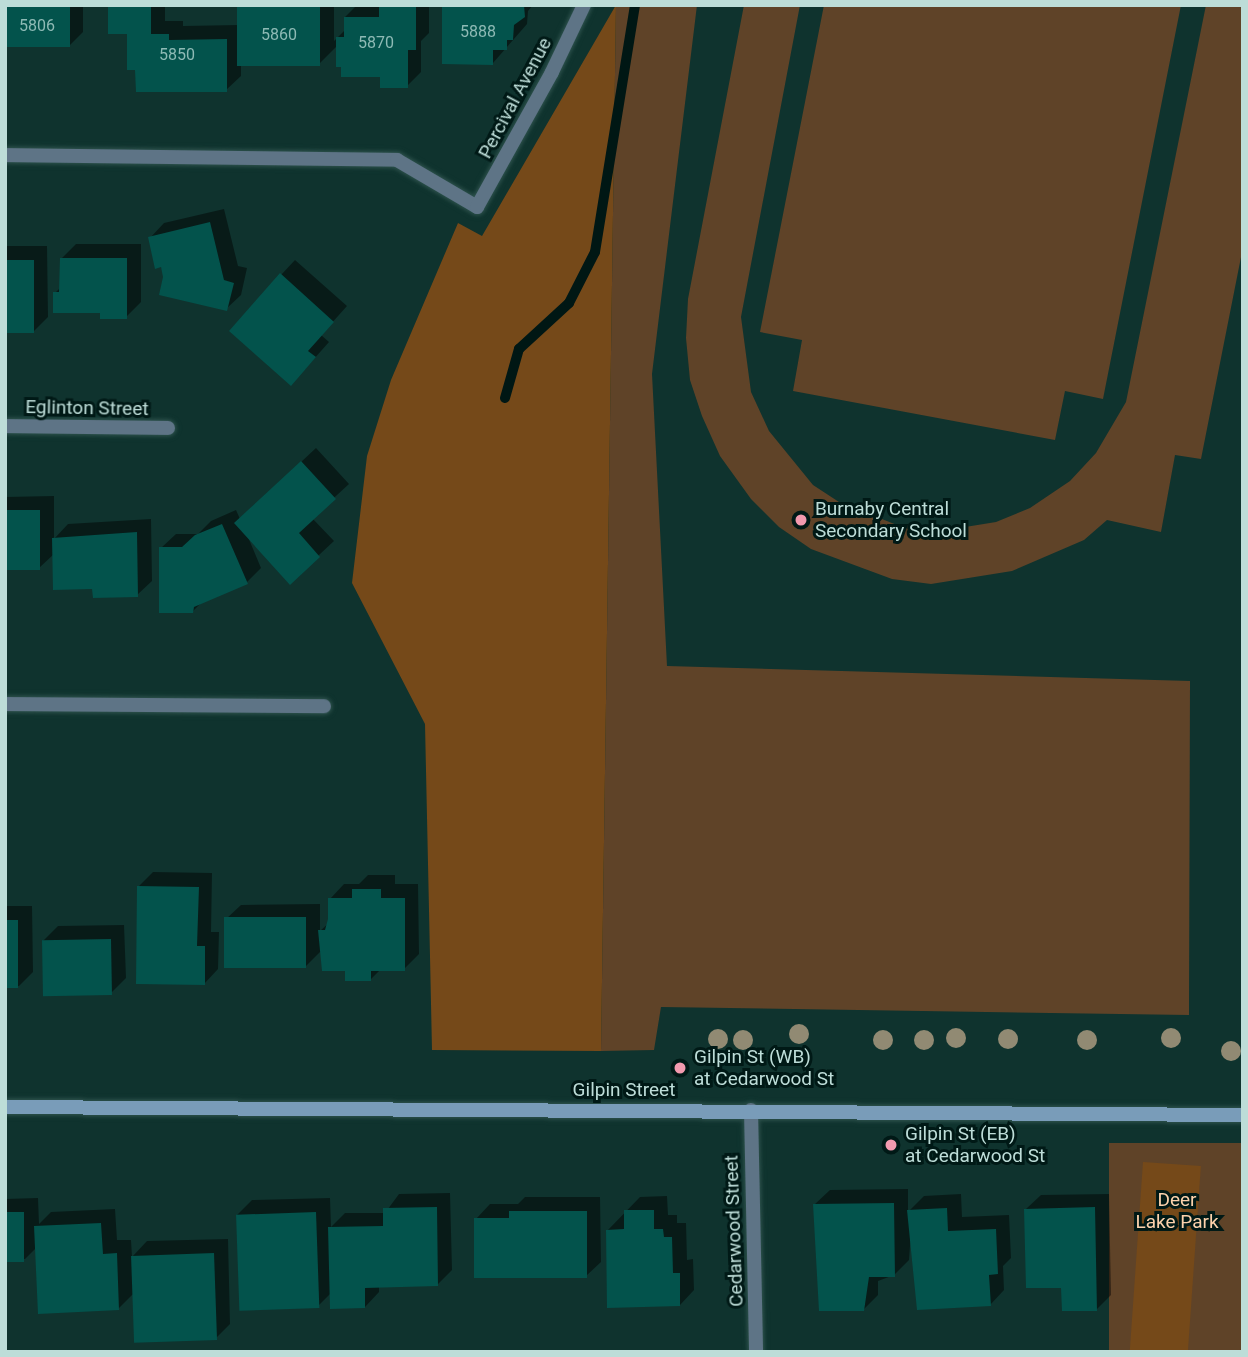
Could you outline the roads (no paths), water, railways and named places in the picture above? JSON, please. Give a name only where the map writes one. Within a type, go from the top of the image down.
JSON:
[{"type":"street","name":"Percival Avenue","points":[[5,155],[397,160],[477,207],[552,72],[584,5]]},
{"type":"street","name":"Eglinton Street","points":[[5,426],[168,428]]},
{"type":"street","points":[[5,704],[324,706]]},
{"type":"street","name":"Gilpin Street","points":[[5,1107],[1243,1115]]},
{"type":"street","name":"Cedarwood Street","points":[[751,1110],[756,1352]]},
{"type":"waterway","points":[[505,398],[519,349],[569,303],[595,252],[635,5]]},
{"type":"place","name":"Burnaby Central Secondary School","points":[[801,520]]},
{"type":"place","name":"Gilpin St (WB) at Cedarwood St","points":[[680,1068]]},
{"type":"place","name":"Gilpin St (EB) at Cedarwood St","points":[[891,1145]]},
{"type":"park label","name":"Deer Lake Park","points":[[1177,1211]]}]
